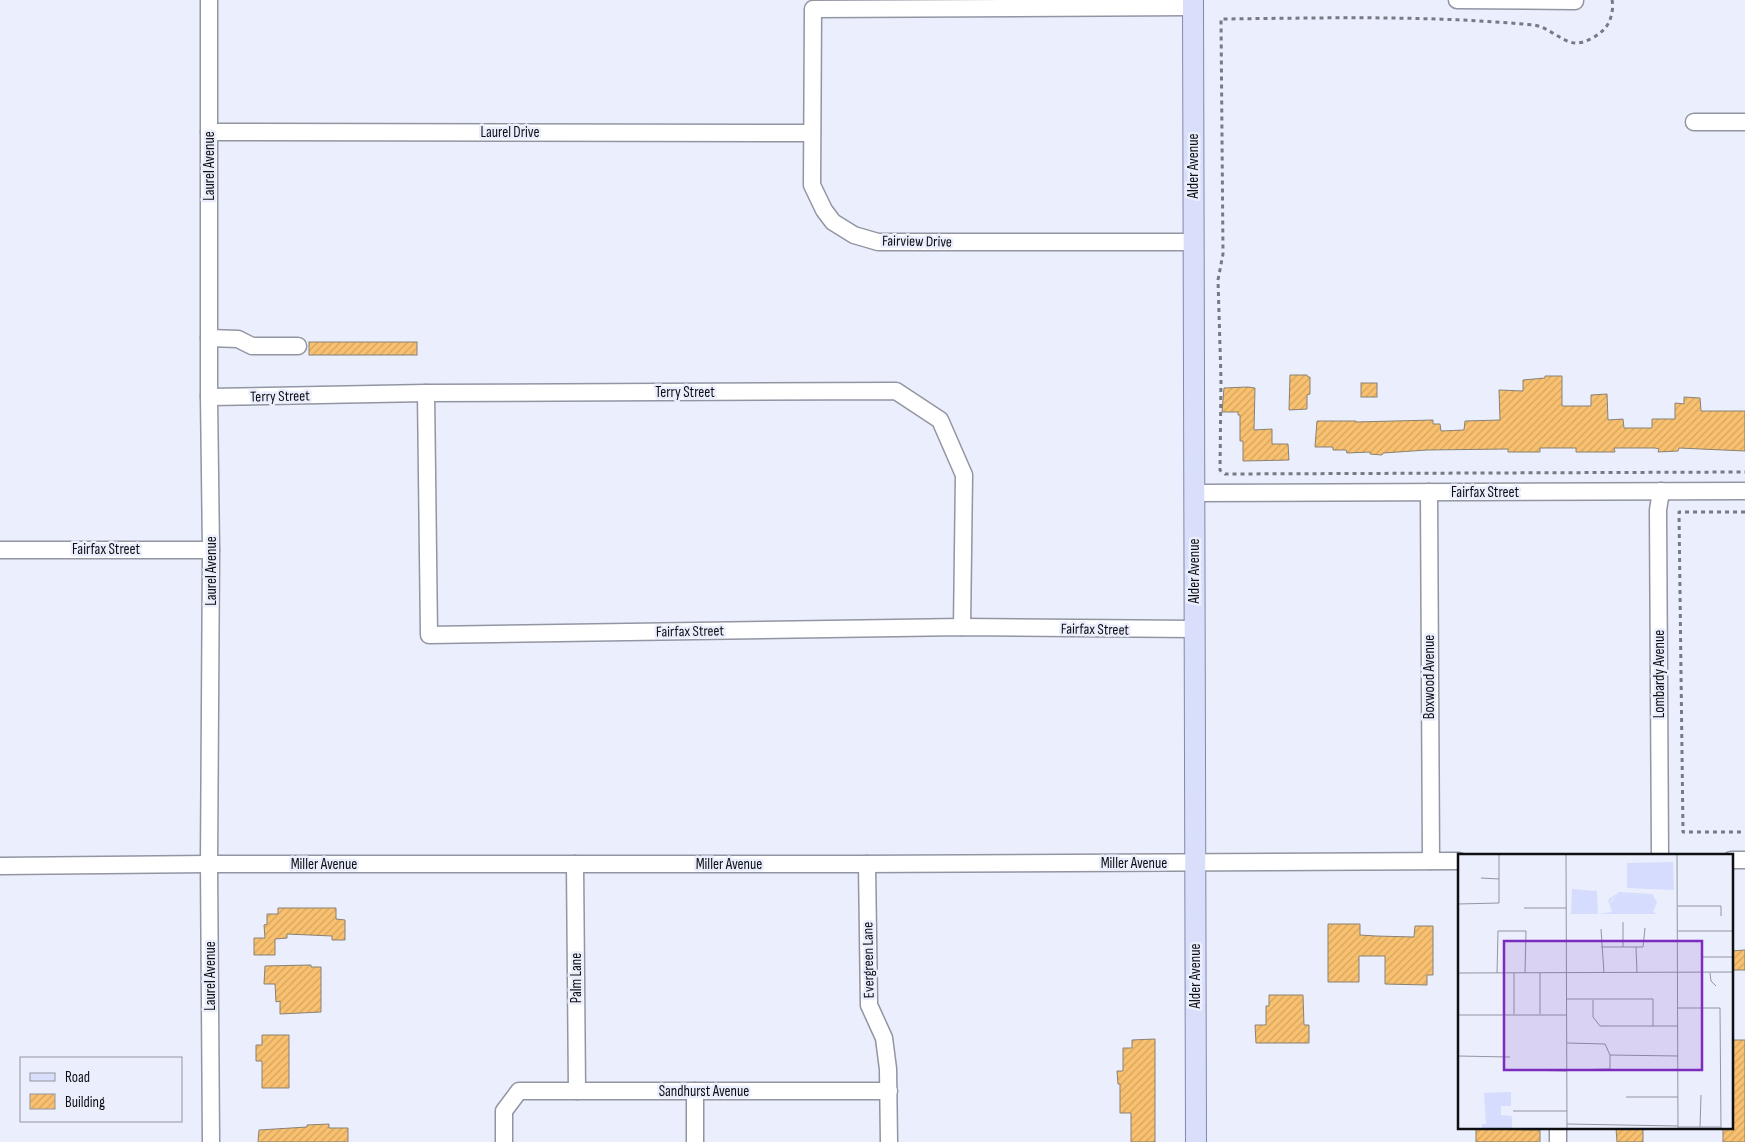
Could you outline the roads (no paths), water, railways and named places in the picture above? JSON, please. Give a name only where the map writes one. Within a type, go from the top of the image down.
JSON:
[{"type":"main road","name":"Alder Avenue","points":[[1192,4],[1196,1142]]},
{"type":"street","name":"Laurel Avenue","points":[[209,0],[211,550],[209,864],[211,1142]]},
{"type":"street","points":[[1457,0],[1575,1]]},
{"type":"street","name":"Fairview Drive","points":[[1192,4],[813,9],[812,185],[824,210],[833,222],[854,235],[878,242],[1193,242]]},
{"type":"street","points":[[1694,122],[1745,122]]},
{"type":"street","name":"Laurel Drive","points":[[209,132],[812,132]]},
{"type":"street","points":[[209,338],[238,339],[252,346],[298,346]]},
{"type":"street","name":"Terry Street","points":[[209,397],[426,393],[896,391],[940,420],[964,475],[962,627]]},
{"type":"street","name":"Fairfax Street","points":[[426,393],[428,635],[962,627],[1194,630]]},
{"type":"street","name":"Fairfax Street","points":[[1194,493],[1745,491]]},
{"type":"street","name":"Boxwood Avenue","points":[[1429,492],[1431,861]]},
{"type":"street","name":"Lombardy Avenue","points":[[1660,854],[1658,510],[1661,492]]},
{"type":"street","name":"Fairfax Street","points":[[0,550],[211,550]]},
{"type":"street","points":[[1732,860],[1745,860]]},
{"type":"street","name":"Miller Avenue","points":[[0,866],[1458,861]]},
{"type":"street","name":"Palm Lane","points":[[575,864],[577,1091]]},
{"type":"street","name":"Evergreen Lane","points":[[867,864],[869,1005],[884,1038],[888,1069],[889,1142]]},
{"type":"street","name":"Sandhurst Avenue","points":[[504,1142],[504,1111],[519,1091],[889,1091]]},
{"type":"street","points":[[695,1091],[695,1142]]}]
